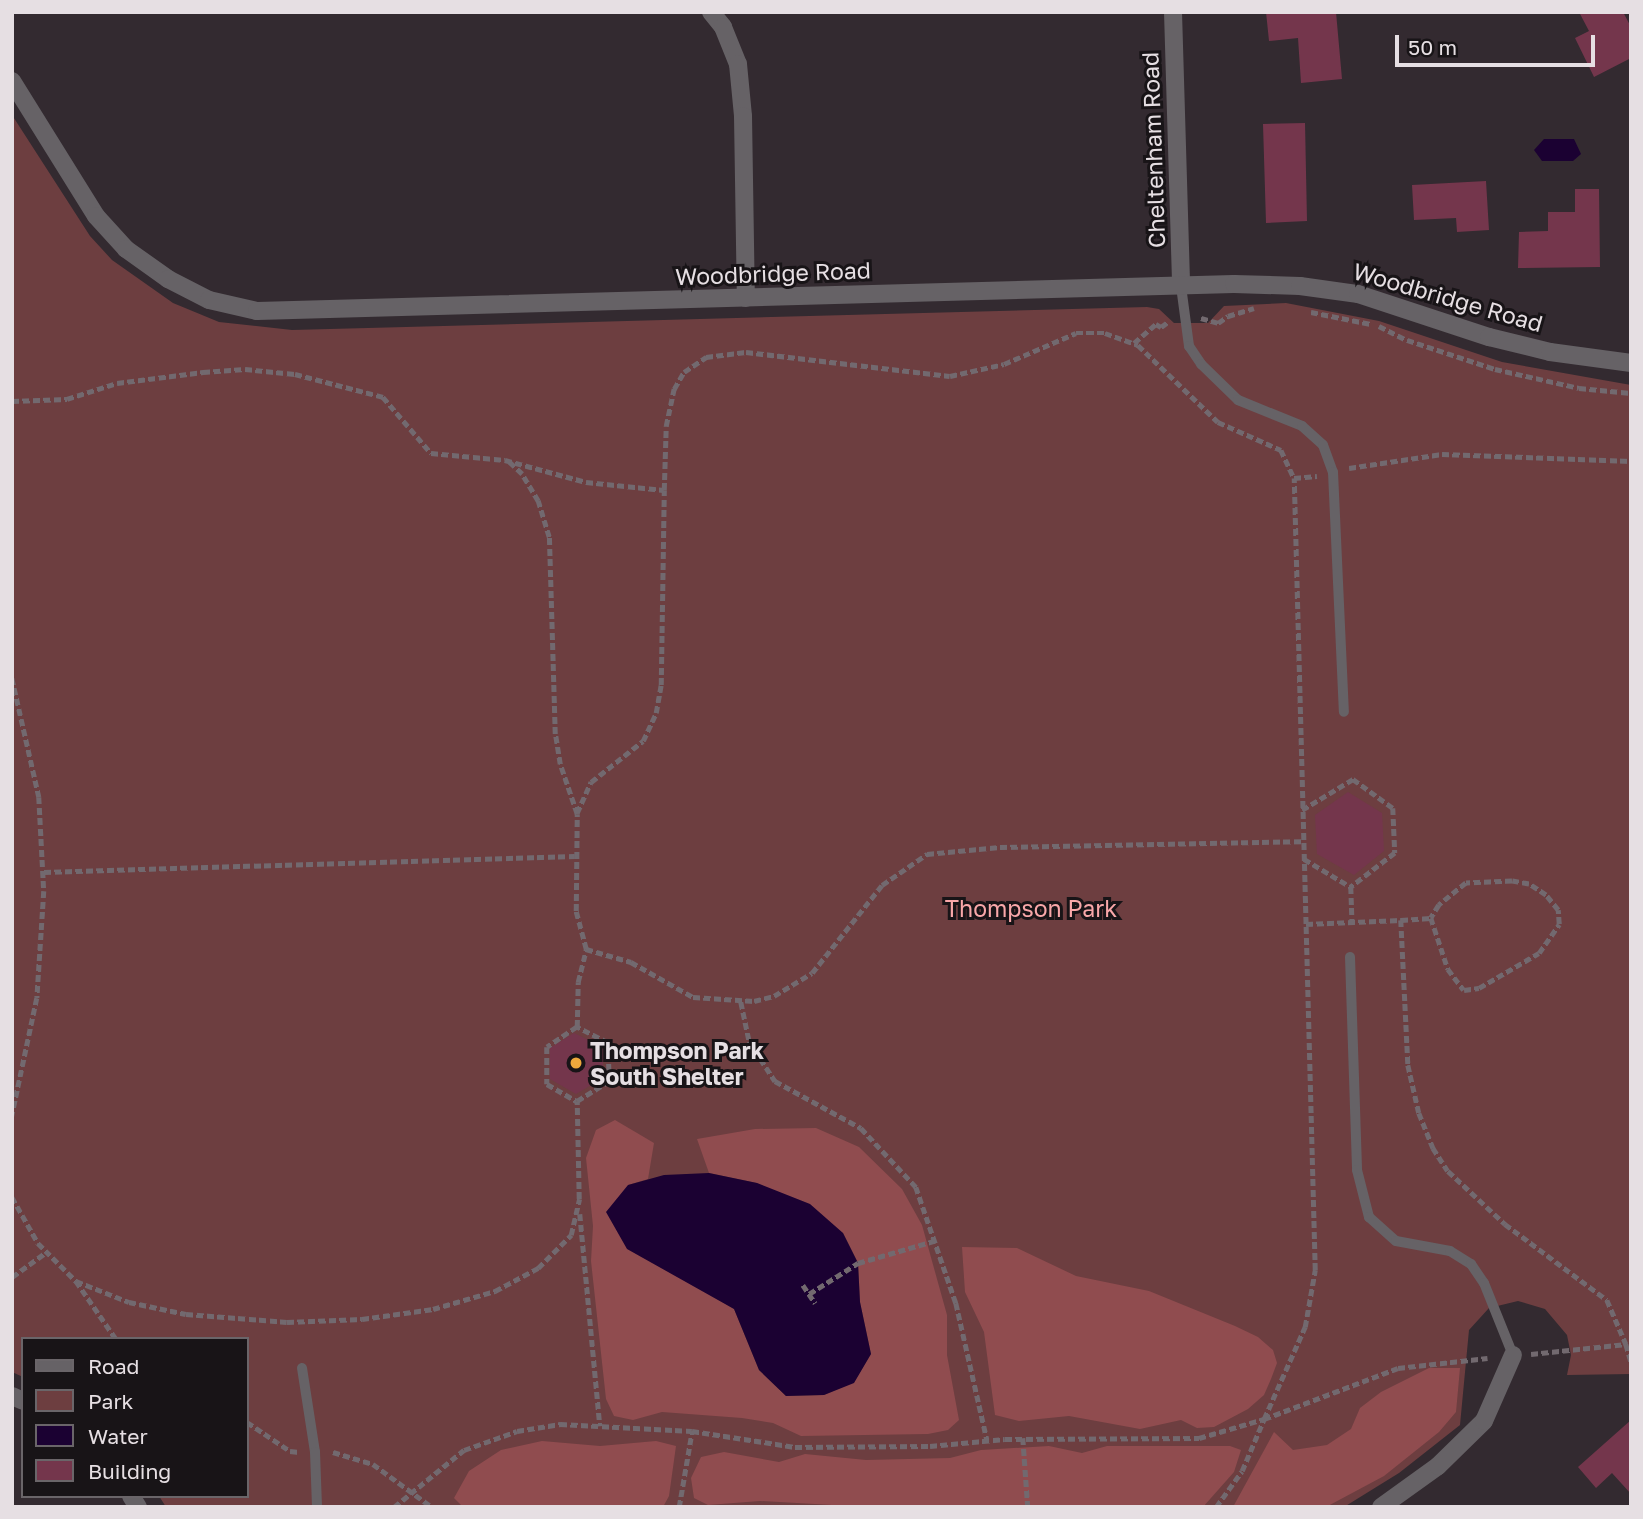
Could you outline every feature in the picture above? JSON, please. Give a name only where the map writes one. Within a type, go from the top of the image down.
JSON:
[{"type":"street","points":[[711,12],[723,27],[738,64],[743,116],[746,298]]},
{"type":"street","name":"Cheltenham Road","points":[[1174,12],[1181,286]]},
{"type":"street","name":"Woodbridge Road","points":[[12,81],[96,216],[119,241],[168,279],[209,300],[257,311],[311,313],[1181,286],[1300,286],[1358,294],[1489,337],[1631,363]]},
{"type":"street","points":[[1381,1507],[1438,1466],[1484,1421],[1513,1356]]},
{"type":"lane","points":[[1181,286],[1189,346],[1218,383],[1238,400],[1302,426],[1323,445],[1333,472],[1344,712]]},
{"type":"lane","points":[[1350,957],[1357,1170],[1366,1209],[1373,1224],[1391,1238],[1450,1251],[1471,1264],[1484,1283],[1513,1356]]},
{"type":"lane","points":[[302,1368],[315,1452],[317,1507]]},
{"type":"path","points":[[1134,343],[1157,324],[1161,327],[1184,318],[1210,318],[1219,323],[1228,316],[1264,308]]},
{"type":"path","points":[[1303,311],[1377,325],[1418,344],[1494,369],[1579,388],[1631,393]]},
{"type":"path","points":[[577,814],[598,773],[646,737],[658,705],[666,426],[674,389],[684,372],[706,357],[746,352],[936,377],[1004,363],[1076,333],[1105,333],[1134,343],[1218,422],[1281,450],[1294,478],[1314,1284],[1306,1327],[1242,1471],[1216,1507]]},
{"type":"path","points":[[12,401],[67,399],[117,383],[202,372],[277,371],[383,397],[431,453],[505,460],[586,482],[663,490]]},
{"type":"path","points":[[1294,478],[1442,454],[1631,461]]},
{"type":"path","points":[[505,460],[526,480],[548,530],[556,748],[577,814],[576,911],[586,949],[578,982],[577,1027]]},
{"type":"path","points":[[12,678],[37,786],[44,872],[37,998],[12,1116]]},
{"type":"path","points":[[1302,810],[1353,779],[1393,808],[1395,853],[1351,887]]},
{"type":"path","points":[[586,949],[631,962],[693,998],[741,1002],[774,996],[812,973],[882,884],[909,863],[936,852],[1303,841]]},
{"type":"path","points":[[44,872],[575,856]]},
{"type":"path","points":[[1304,859],[1351,887]]},
{"type":"path","points":[[1512,881],[1529,884],[1546,895],[1558,910],[1559,924],[1539,953],[1479,988],[1464,990],[1448,969],[1431,918],[1438,905],[1466,884],[1512,881]]},
{"type":"path","points":[[1351,887],[1352,922]]},
{"type":"path","points":[[1306,924],[1431,918]]},
{"type":"path","points":[[1401,920],[1410,1072],[1419,1113],[1433,1148],[1448,1171],[1505,1224],[1607,1300],[1626,1343],[1631,1362]]},
{"type":"path","points":[[741,1002],[749,1041],[769,1073],[874,1138],[916,1187],[937,1240],[974,1371],[987,1440]]},
{"type":"path","points":[[577,1027],[608,1043],[609,1081],[577,1101]]},
{"type":"path","points":[[577,1027],[547,1047],[547,1084],[577,1101]]},
{"type":"path","points":[[577,1101],[579,1199],[600,1426]]},
{"type":"path","points":[[12,1197],[46,1253],[76,1281],[115,1337]]},
{"type":"path","points":[[76,1281],[152,1308],[237,1319],[306,1323],[433,1310],[495,1291],[538,1268],[566,1243],[576,1224],[579,1199]]},
{"type":"path","points":[[809,1294],[858,1263],[937,1240]]},
{"type":"path","points":[[12,1277],[46,1253]]},
{"type":"path","points":[[803,1285],[815,1303]]},
{"type":"path","points":[[394,1507],[457,1455],[491,1438],[541,1426],[692,1431],[795,1447],[930,1446],[1023,1438],[1199,1438],[1264,1419],[1398,1368],[1626,1343]]},
{"type":"path","points":[[248,1423],[290,1451],[362,1458],[432,1507]]},
{"type":"path","points":[[679,1507],[692,1431]]},
{"type":"path","points":[[1023,1438],[1028,1507]]},
{"type":"green space","name":"Thompson Park","points":[[12,115],[90,236],[112,260],[173,303],[219,322],[292,330],[1147,307],[1159,309],[1174,323],[1208,323],[1224,306],[1286,303],[1379,321],[1502,362],[1631,385],[1631,1374],[1567,1375],[1571,1355],[1567,1335],[1545,1309],[1518,1301],[1489,1308],[1469,1330],[1460,1425],[1399,1473],[1344,1507],[166,1507],[160,1498],[248,1498],[248,1337],[21,1337],[21,1376],[12,1372]]},
{"type":"shaded area","points":[[615,1120],[654,1143],[648,1179],[628,1185],[669,1270],[734,1309],[759,1370],[786,1396],[824,1395],[854,1382],[871,1354],[860,1302],[858,1263],[843,1233],[757,1183],[709,1173],[697,1139],[755,1129],[816,1128],[859,1147],[902,1189],[922,1225],[947,1315],[947,1355],[959,1420],[948,1430],[928,1434],[801,1436],[773,1423],[742,1418],[662,1412],[633,1420],[614,1416],[606,1399],[591,1261],[593,1226],[586,1158],[596,1130]]},
{"type":"shaded area","points":[[962,1247],[1017,1248],[1076,1276],[1149,1291],[1258,1337],[1273,1350],[1277,1363],[1264,1395],[1248,1409],[1214,1427],[1197,1428],[1181,1420],[1140,1429],[1069,1416],[1019,1421],[995,1415],[984,1332],[965,1292]]},
{"type":"shaded area","points":[[1429,1368],[1460,1368],[1456,1412],[1439,1432],[1384,1476],[1326,1507],[1233,1507],[1274,1432],[1293,1450],[1327,1445],[1351,1429],[1360,1408],[1381,1392]]},
{"type":"shaded area","points":[[542,1441],[600,1446],[656,1441],[676,1446],[669,1496],[663,1507],[463,1507],[454,1498],[469,1471],[501,1450]]},
{"type":"shaded area","points":[[1049,1446],[1082,1453],[1107,1446],[1230,1446],[1241,1450],[1234,1472],[1203,1507],[867,1507],[760,1501],[708,1505],[694,1498],[691,1478],[701,1457],[724,1452],[779,1462],[805,1454],[866,1460],[950,1458],[981,1450]]},
{"type":"water","points":[[1544,139],[1574,139],[1581,154],[1573,161],[1542,161],[1534,150]]},
{"type":"water","points":[[709,1173],[757,1183],[810,1204],[843,1233],[858,1263],[860,1302],[871,1354],[854,1383],[824,1395],[786,1396],[759,1370],[734,1309],[627,1249],[606,1212],[628,1185],[664,1175]]},
{"type":"building","points":[[1266,12],[1336,12],[1342,79],[1301,83],[1298,38],[1269,41]]},
{"type":"building","points":[[1579,12],[1623,12],[1631,27],[1631,58],[1594,77],[1575,38],[1589,31]]},
{"type":"building","points":[[1305,123],[1307,221],[1266,223],[1263,124]]},
{"type":"building","points":[[1486,181],[1489,230],[1457,232],[1456,218],[1414,220],[1412,185]]},
{"type":"building","points":[[1575,189],[1599,189],[1600,267],[1518,268],[1519,232],[1548,231],[1548,212],[1575,212]]},
{"type":"building","points":[[1348,792],[1382,813],[1384,851],[1354,875],[1317,854],[1315,815]]},
{"type":"building","name":"Thompson Park South Shelter","points":[[574,1033],[603,1047],[603,1078],[576,1094],[550,1079],[550,1048]]},
{"type":"building","points":[[1631,1420],[1631,1494],[1612,1473],[1596,1488],[1578,1467]]},
{"type":"place","name":"Thompson Park South Shelter","points":[[576,1063]]}]
